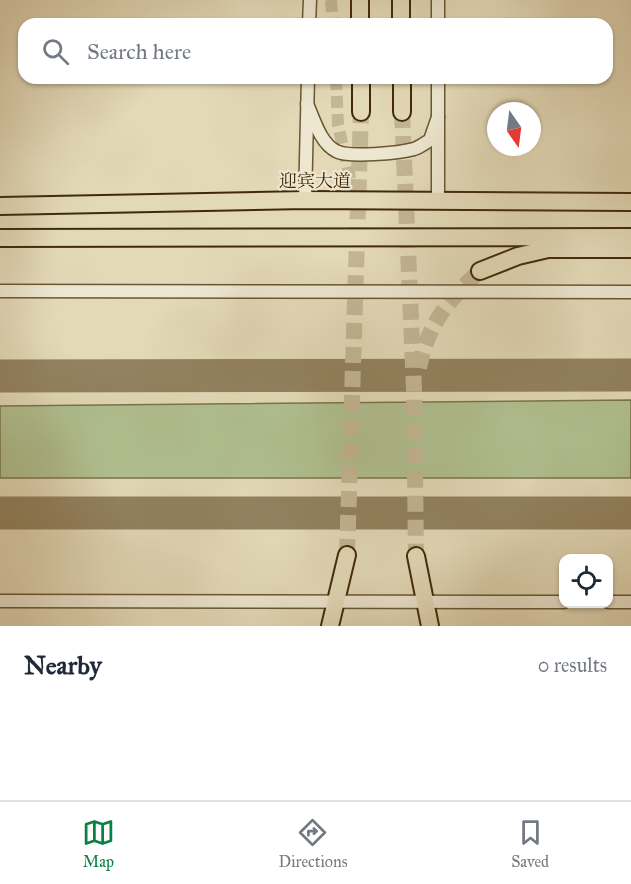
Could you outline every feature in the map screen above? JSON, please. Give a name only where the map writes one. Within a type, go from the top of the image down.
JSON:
[{"type":"main road","points":[[360,0],[360,18]]},
{"type":"main road","points":[[401,0],[401,18]]},
{"type":"main road","points":[[361,84],[362,112]]},
{"type":"main road","points":[[402,84],[402,112]]},
{"type":"main road","name":"迎宾大道","points":[[0,206],[305,200],[631,202]]},
{"type":"main road","points":[[0,238],[631,237]]},
{"type":"main road","points":[[480,271],[518,256],[548,249],[631,249]]},
{"type":"main road","points":[[330,626],[347,555]]},
{"type":"main road","points":[[416,556],[430,626]]},
{"type":"street","points":[[309,18],[310,0]]},
{"type":"street","points":[[438,0],[438,18]]},
{"type":"street","points":[[305,200],[308,84]]},
{"type":"street","points":[[438,84],[438,201]]},
{"type":"street","points":[[308,104],[323,140],[336,152],[350,154],[396,152],[415,148],[430,140],[438,117]]},
{"type":"street","points":[[0,291],[631,292]]},
{"type":"street","points":[[0,601],[559,602]]},
{"type":"street","points":[[613,602],[631,602]]},
{"type":"green space","points":[[631,400],[631,478],[0,478],[0,406]]},
{"type":"taxiway","points":[[0,376],[631,375]]},
{"type":"taxiway","points":[[0,513],[631,513]]},
{"type":"tunnel","points":[[331,0],[332,18]]},
{"type":"tunnel","points":[[336,84],[338,125],[359,217]]},
{"type":"tunnel","points":[[347,555],[361,112]]},
{"type":"tunnel","points":[[402,112],[414,389],[416,556]]},
{"type":"tunnel","points":[[419,368],[428,338],[441,314],[458,292],[480,271]]}]
